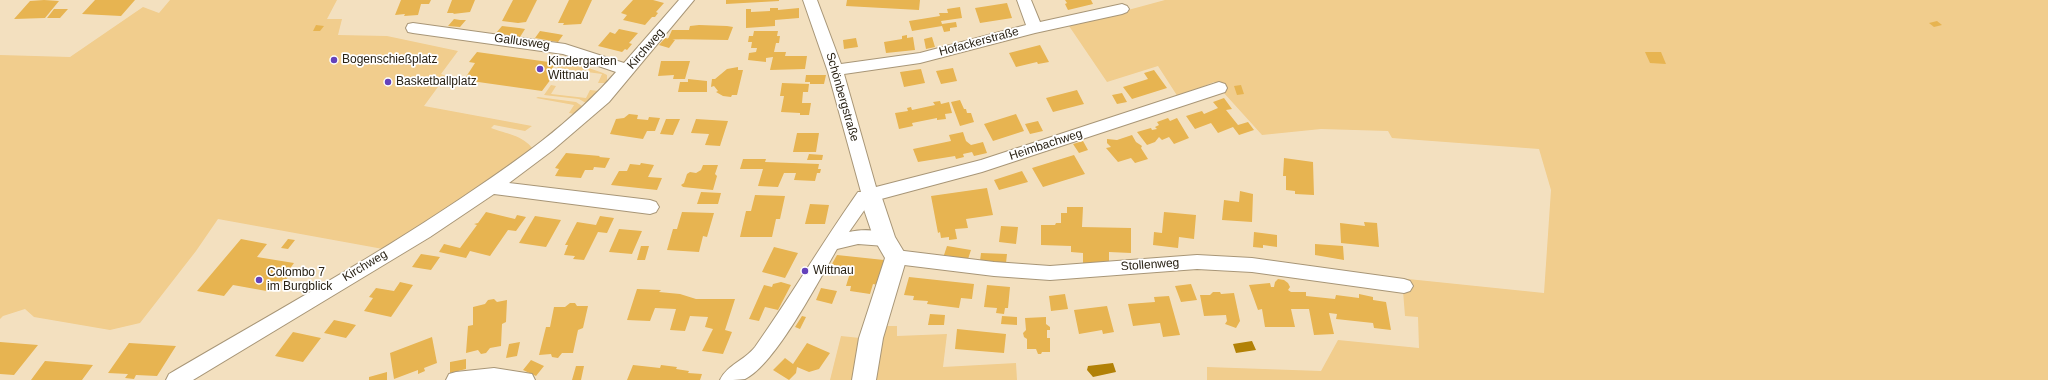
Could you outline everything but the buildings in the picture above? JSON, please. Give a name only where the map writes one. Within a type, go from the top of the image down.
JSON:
[{"type":"street","name":"Kirchweg","points":[[176,380],[424,232],[491,188],[547,146],[603,98],[687,0]]},
{"type":"street","name":"Schönbergstraße","points":[[810,0],[819,21],[835,70],[870,195]]},
{"type":"street","points":[[1024,0],[1035,28]]},
{"type":"street","name":"Hofackerstraße","points":[[835,70],[920,58],[1035,28],[1122,9]]},
{"type":"street","name":"Gallusweg","points":[[413,28],[565,48],[627,70]]},
{"type":"street","name":"Heimbachweg","points":[[870,195],[982,166],[1219,88]]},
{"type":"street","points":[[491,188],[650,207]]},
{"type":"street","points":[[730,380],[759,356],[786,318],[831,244],[864,197],[870,195],[890,248],[864,380]]},
{"type":"street","name":"Stollenweg","points":[[831,244],[858,236],[890,248],[952,265],[1050,273],[1197,262],[1252,265],[1404,286]]},
{"type":"street","points":[[456,380],[494,376],[525,380]]},
{"type":"shaded area","points":[[170,0],[337,0],[327,19],[342,19],[338,35],[387,36],[458,51],[441,74],[446,76],[424,106],[532,126],[525,131],[494,125],[491,128],[519,138],[529,144],[533,149],[474,192],[383,249],[218,219],[196,251],[140,323],[110,330],[34,317],[25,309],[3,316],[0,319],[0,55],[70,57],[143,7],[159,13]]},
{"type":"shaded area","points":[[1165,0],[2048,0],[2048,380],[1207,380],[1207,367],[1321,371],[1338,340],[1419,348],[1418,317],[1405,316],[1403,291],[1408,279],[1544,293],[1551,190],[1539,149],[1392,138],[1388,131],[1321,129],[1262,135],[1214,82],[1178,97],[1158,66],[1107,82],[1069,26]]},
{"type":"shaded area","points":[[563,59],[607,75],[607,82],[598,83],[602,74],[557,68]]},
{"type":"shaded area","points":[[551,85],[556,86],[551,94],[586,98],[590,90],[599,91],[586,103],[579,99],[544,95]]},
{"type":"shaded area","points":[[536,98],[576,102],[582,106],[574,114],[569,113],[574,105]]},
{"type":"shaded area","points":[[885,326],[897,326],[897,336],[947,334],[943,367],[1016,363],[1017,380],[830,380],[841,336],[860,338]]},
{"type":"shaded area","points":[[1252,341],[1256,350],[1236,353],[1233,344]]},
{"type":"shaded area","points":[[1113,363],[1116,372],[1093,377],[1087,370],[1088,366]]},
{"type":"place","name":"Bogenschießplatz","points":[[334,60]]},
{"type":"place","name":"Kindergarten Wittnau","points":[[540,69]]},
{"type":"place","name":"Basketballplatz","points":[[388,82]]},
{"type":"place","name":"Wittnau","points":[[805,271]]},
{"type":"place","name":"Colombo 7 im Burgblick","points":[[259,280]]}]
